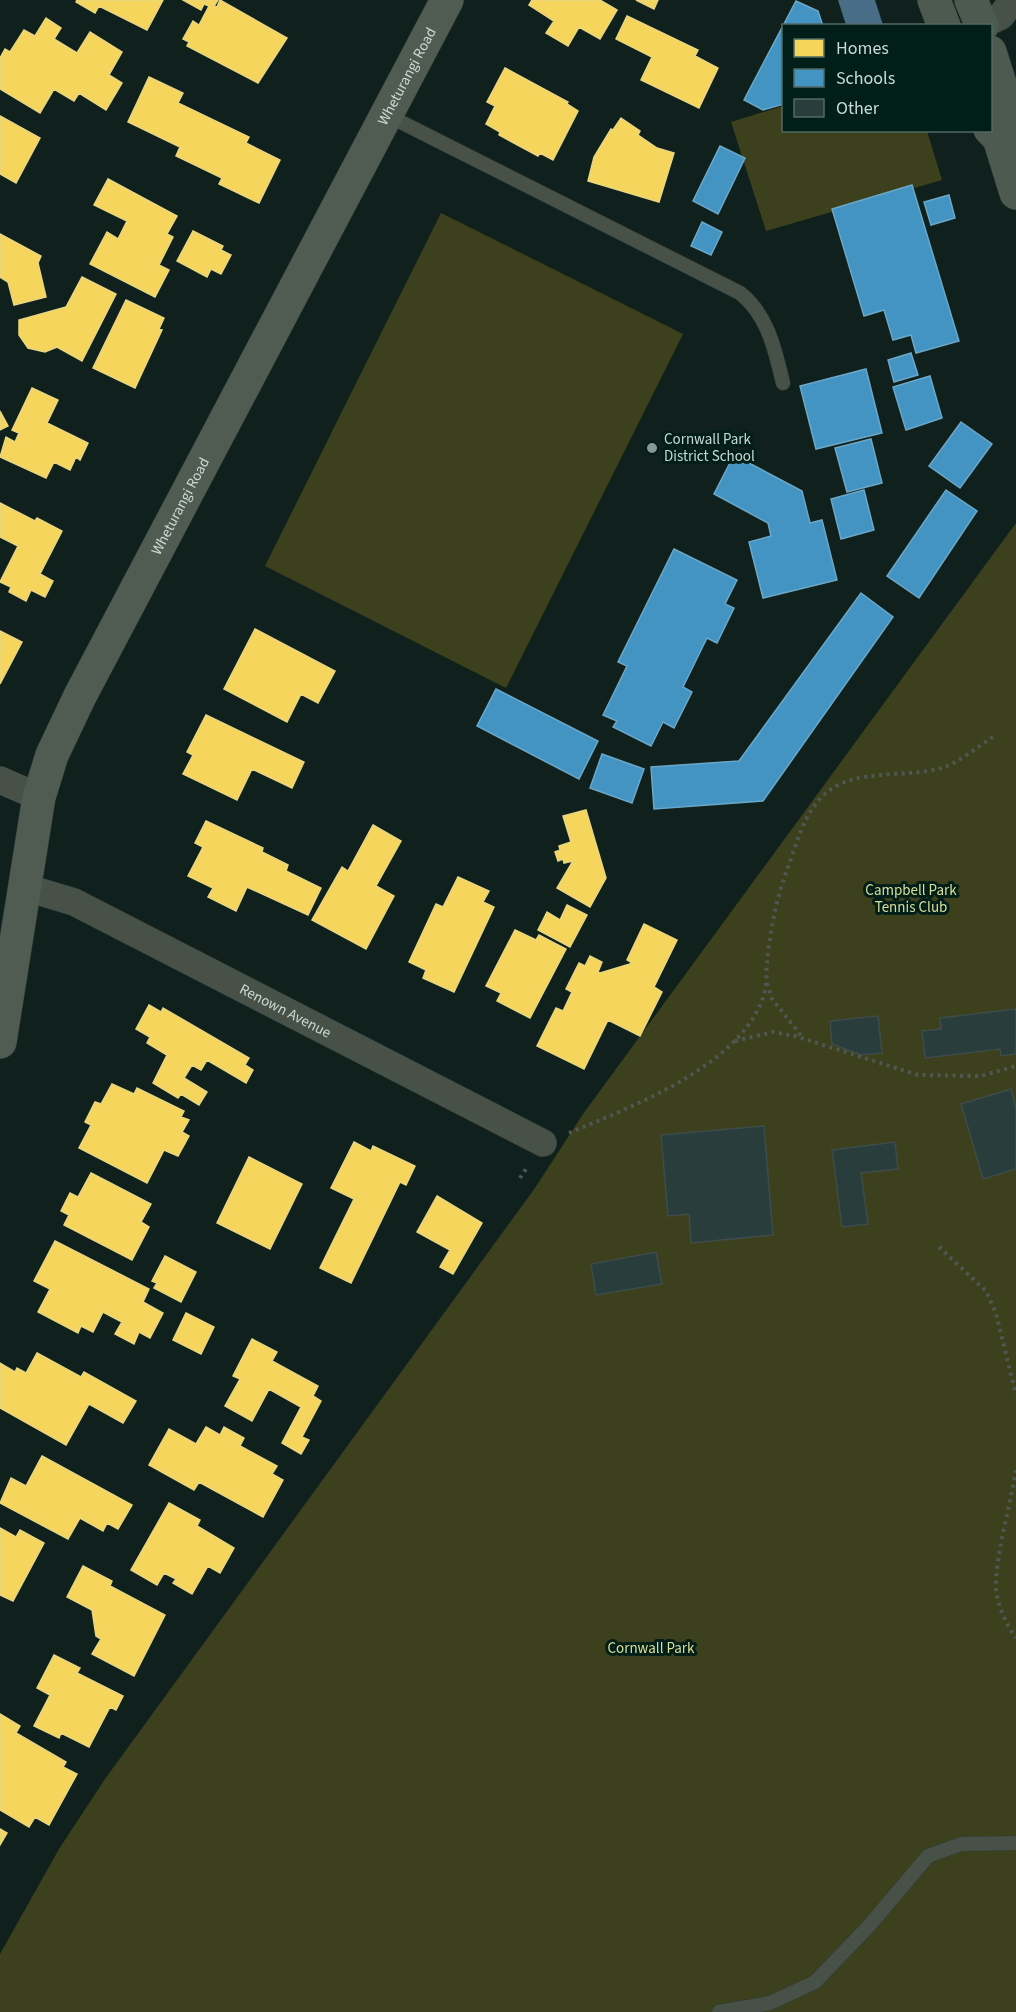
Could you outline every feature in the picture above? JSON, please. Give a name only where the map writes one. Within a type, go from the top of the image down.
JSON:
[{"type":"main road","points":[[934,0],[943,24]]},
{"type":"main road","points":[[971,0],[981,24]]},
{"type":"main road","points":[[992,58],[1004,96],[995,134],[1016,193]]},
{"type":"street","name":"Wheturangi Road","points":[[0,1042],[39,797],[52,755],[80,696],[447,0]]},
{"type":"street","points":[[985,24],[1001,15],[1013,0]]},
{"type":"street","points":[[0,780],[39,797]]},
{"type":"street","name":"Renown Avenue","points":[[24,888],[74,902],[543,1143]]},
{"type":"lane","points":[[386,115],[740,293],[753,303],[762,316],[775,348],[783,383]]},
{"type":"lane","points":[[719,2012],[770,2003],[815,1982],[868,1927],[928,1856],[961,1844],[1016,1843]]},
{"type":"path","points":[[543,1143],[631,1107],[662,1091],[716,1057],[731,1043],[754,1014],[766,981],[779,892],[800,829],[824,795],[840,782],[946,766],[993,737]]},
{"type":"path","points":[[766,981],[772,999],[804,1039]]},
{"type":"path","points":[[731,1043],[773,1032],[804,1039],[918,1074],[981,1076],[1016,1066]]},
{"type":"path","points":[[939,1247],[986,1291],[996,1313],[1016,1395]]},
{"type":"path","points":[[1016,1470],[996,1582],[999,1602],[1016,1638]]},
{"type":"green space","points":[[782,106],[782,132],[927,132],[942,180],[766,231],[731,122]]},
{"type":"green space","points":[[441,213],[683,334],[506,688],[265,566]]},
{"type":"green space","name":"Cornwall Park","points":[[1016,523],[1016,2012],[0,2012],[0,1954],[59,1849],[105,1779],[535,1188],[583,1114]]},
{"type":"water","points":[[838,0],[875,0],[883,24],[846,24]]},
{"type":"building: Homes","points":[[77,0],[163,0],[147,30],[99,6],[95,13],[76,2]]},
{"type":"building: Homes","points":[[183,0],[218,0],[214,6],[217,7],[220,0],[287,38],[258,83],[187,46],[189,42],[183,39],[193,21],[199,25],[209,6],[204,4],[201,10]]},
{"type":"building: Homes","points":[[532,0],[600,0],[617,10],[600,39],[579,27],[568,46],[546,33],[554,21],[529,5]]},
{"type":"building: Homes","points":[[636,0],[658,0],[654,9]]},
{"type":"building: Homes","points":[[627,16],[698,50],[695,56],[718,68],[699,108],[641,80],[652,57],[616,39]]},
{"type":"building: Homes","points":[[46,18],[61,28],[54,39],[77,53],[90,32],[122,52],[109,75],[122,83],[106,110],[79,93],[74,101],[54,89],[40,113],[0,89],[0,58],[5,49],[10,52],[24,30],[35,36]]},
{"type":"building: Homes","points":[[505,68],[568,102],[567,104],[578,111],[553,160],[540,153],[538,156],[499,135],[500,132],[486,124],[495,106],[487,102]]},
{"type":"building: Homes","points":[[149,77],[183,93],[178,103],[249,137],[246,143],[280,160],[259,203],[219,184],[222,178],[176,156],[180,147],[128,122]]},
{"type":"building: Homes","points":[[0,116],[40,138],[16,183],[0,174]]},
{"type":"building: Homes","points":[[621,118],[640,131],[638,135],[657,148],[674,153],[659,202],[588,181],[594,157],[611,129],[613,130]]},
{"type":"building: Homes","points":[[108,179],[177,216],[167,234],[173,237],[159,265],[169,270],[155,297],[90,264],[107,232],[118,239],[127,221],[94,205]]},
{"type":"building: Homes","points":[[193,231],[223,246],[221,250],[231,255],[221,274],[211,269],[207,277],[177,261]]},
{"type":"building: Homes","points":[[0,234],[41,256],[38,263],[46,297],[14,305],[8,282],[0,277]]},
{"type":"building: Homes","points":[[82,277],[116,294],[82,361],[57,347],[45,352],[28,348],[19,335],[19,320],[66,307]]},
{"type":"building: Homes","points":[[126,300],[164,318],[159,329],[162,330],[135,388],[93,368]]},
{"type":"building: Homes","points":[[32,388],[58,400],[47,423],[88,443],[80,460],[76,457],[70,470],[54,462],[46,478],[0,457],[6,437],[15,442],[19,433],[12,430]]},
{"type":"building: Homes","points":[[0,411],[8,426],[0,430]]},
{"type":"building: Homes","points":[[0,503],[35,521],[37,518],[62,531],[40,574],[53,581],[45,597],[31,590],[26,601],[9,592],[11,587],[0,582],[18,546],[0,537]]},
{"type":"building: Homes","points":[[255,629],[335,671],[318,703],[301,694],[287,722],[224,689]]},
{"type":"building: Homes","points":[[0,631],[22,642],[0,684]]},
{"type":"building: Homes","points":[[206,715],[304,762],[292,788],[252,769],[237,800],[183,774],[193,755],[187,752]]},
{"type":"building: Homes","points":[[586,810],[606,878],[590,907],[557,888],[573,861],[564,863],[563,859],[558,861],[555,852],[560,850],[559,846],[571,842],[563,816]]},
{"type":"building: Homes","points":[[206,821],[263,848],[262,852],[288,865],[286,871],[321,888],[308,915],[247,887],[236,911],[208,897],[213,888],[188,876],[203,847],[195,843]]},
{"type":"building: Homes","points":[[373,825],[401,841],[376,886],[394,896],[366,949],[312,920],[342,867],[348,871]]},
{"type":"building: Homes","points":[[458,877],[489,891],[483,902],[494,907],[454,992],[423,978],[426,970],[409,962],[436,904],[443,907]]},
{"type":"building: Homes","points":[[567,905],[587,915],[570,947],[538,930],[547,912],[560,920]]},
{"type":"building: Homes","points":[[644,924],[677,940],[654,987],[662,992],[640,1036],[608,1020],[584,1069],[537,1046],[556,1008],[563,1011],[572,992],[566,989],[579,963],[585,966],[590,956],[602,962],[598,972],[600,973],[630,964],[631,962],[627,960]]},
{"type":"building: Homes","points":[[515,930],[536,940],[539,935],[566,949],[530,1018],[497,1001],[501,993],[486,986]]},
{"type":"building: Homes","points":[[149,1005],[161,1012],[163,1008],[249,1058],[245,1065],[253,1070],[246,1083],[207,1060],[201,1070],[192,1065],[184,1078],[207,1092],[199,1105],[181,1094],[178,1098],[153,1083],[167,1055],[147,1043],[150,1037],[136,1029]]},
{"type":"building: Homes","points":[[112,1084],[134,1094],[137,1088],[184,1111],[181,1117],[189,1120],[182,1132],[189,1136],[178,1156],[164,1150],[147,1183],[79,1148],[91,1125],[85,1122],[95,1102],[101,1104]]},
{"type":"building: Homes","points":[[354,1142],[371,1151],[373,1146],[415,1166],[406,1185],[400,1182],[351,1283],[320,1268],[354,1199],[331,1188]]},
{"type":"building: Homes","points":[[249,1157],[302,1184],[270,1249],[217,1223]]},
{"type":"building: Homes","points":[[91,1173],[151,1204],[141,1222],[149,1227],[132,1260],[64,1225],[69,1215],[61,1211],[70,1193],[78,1197]]},
{"type":"building: Homes","points":[[437,1196],[482,1223],[453,1274],[440,1267],[450,1250],[417,1232]]},
{"type":"building: Homes","points":[[55,1241],[149,1289],[143,1302],[163,1313],[150,1338],[139,1332],[134,1344],[115,1334],[122,1322],[103,1312],[93,1332],[81,1326],[78,1333],[38,1312],[50,1289],[34,1281]]},
{"type":"building: Homes","points":[[165,1256],[196,1272],[181,1302],[154,1288],[157,1283],[152,1281]]},
{"type":"building: Homes","points":[[186,1313],[214,1327],[201,1354],[173,1340]]},
{"type":"building: Homes","points":[[252,1339],[277,1352],[272,1361],[318,1386],[313,1396],[321,1401],[302,1437],[309,1440],[301,1454],[282,1443],[301,1407],[269,1389],[252,1421],[225,1406],[240,1379],[233,1376]]},
{"type":"building: Homes","points":[[37,1353],[81,1377],[84,1372],[136,1401],[123,1423],[89,1404],[66,1445],[0,1408],[0,1363],[15,1372],[17,1368],[26,1373]]},
{"type":"building: Homes","points":[[206,1427],[220,1435],[224,1427],[244,1438],[240,1446],[277,1466],[272,1474],[283,1480],[263,1517],[199,1482],[194,1490],[149,1465],[169,1429],[196,1444]]},
{"type":"building: Homes","points":[[42,1456],[132,1505],[118,1529],[107,1523],[103,1531],[80,1518],[68,1539],[0,1503],[11,1478],[26,1486]]},
{"type":"building: Homes","points":[[169,1503],[200,1520],[197,1526],[234,1548],[220,1573],[208,1566],[192,1594],[173,1583],[176,1579],[164,1573],[157,1585],[131,1570]]},
{"type":"building: Homes","points":[[0,1528],[16,1537],[20,1530],[44,1543],[13,1601],[0,1595]]},
{"type":"building: Homes","points":[[83,1566],[112,1581],[110,1586],[165,1615],[134,1676],[92,1654],[101,1639],[96,1636],[92,1610],[67,1597]]},
{"type":"building: Homes","points":[[54,1655],[80,1668],[77,1673],[123,1696],[116,1710],[110,1707],[89,1747],[61,1733],[59,1738],[34,1726],[50,1695],[37,1688]]},
{"type":"building: Homes","points":[[0,1714],[20,1726],[16,1733],[66,1762],[63,1767],[77,1774],[49,1825],[35,1817],[29,1827],[0,1810]]},
{"type":"building: Homes","points":[[0,1829],[7,1833],[0,1845]]},
{"type":"building: Schools","points":[[796,1],[818,11],[822,24],[784,24]]},
{"type":"building: Schools","points":[[782,28],[782,105],[763,110],[744,100]]},
{"type":"building: Schools","points":[[720,146],[745,158],[718,214],[693,201]]},
{"type":"building: Schools","points":[[912,185],[959,341],[916,353],[911,335],[893,340],[884,310],[864,316],[832,209]]},
{"type":"building: Schools","points":[[949,195],[955,218],[931,225],[924,202]]},
{"type":"building: Schools","points":[[702,222],[722,232],[711,255],[691,246]]},
{"type":"building: Schools","points":[[911,353],[918,375],[894,382],[888,360]]},
{"type":"building: Schools","points":[[866,369],[882,433],[816,449],[800,386]]},
{"type":"building: Schools","points":[[930,376],[942,418],[906,430],[893,387]]},
{"type":"building: Schools","points":[[961,422],[992,444],[960,488],[929,466]]},
{"type":"building: Schools","points":[[871,439],[882,483],[847,492],[835,448]]},
{"type":"building: Schools","points":[[734,455],[802,491],[810,523],[822,520],[837,580],[763,598],[749,542],[771,536],[768,523],[714,494]]},
{"type":"building: Schools","points":[[864,490],[874,530],[841,539],[831,499]]},
{"type":"building: Schools","points":[[946,490],[977,511],[919,598],[887,576]]},
{"type":"building: Schools","points":[[674,549],[737,580],[725,604],[734,608],[717,643],[707,638],[683,687],[692,692],[674,728],[663,722],[651,746],[613,727],[617,721],[603,715],[627,666],[618,662]]},
{"type":"building: Schools","points":[[861,593],[893,617],[763,801],[654,809],[651,767],[739,761]]},
{"type":"building: Schools","points":[[496,689],[598,741],[579,779],[477,726]]},
{"type":"building: Schools","points":[[602,754],[644,769],[632,803],[590,788]]},
{"type":"building: Other","points":[[1016,1009],[1016,1054],[1001,1056],[1000,1049],[925,1058],[922,1031],[941,1029],[940,1018]]},
{"type":"building: Other","points":[[878,1016],[882,1053],[861,1055],[832,1044],[830,1021]]},
{"type":"building: Other","points":[[1011,1089],[1016,1108],[1016,1169],[983,1179],[961,1104]]},
{"type":"building: Other","points":[[764,1126],[773,1235],[691,1243],[689,1214],[668,1216],[661,1135]]},
{"type":"building: Other","points":[[895,1142],[898,1169],[861,1173],[868,1224],[842,1227],[832,1150]]},
{"type":"building: Other","points":[[656,1252],[662,1284],[596,1295],[591,1264]]},
{"type":"place","name":"Cornwall Park District School","points":[[652,448]]},
{"type":"park label","name":"Campbell Park Tennis Club","points":[[911,898]]}]
